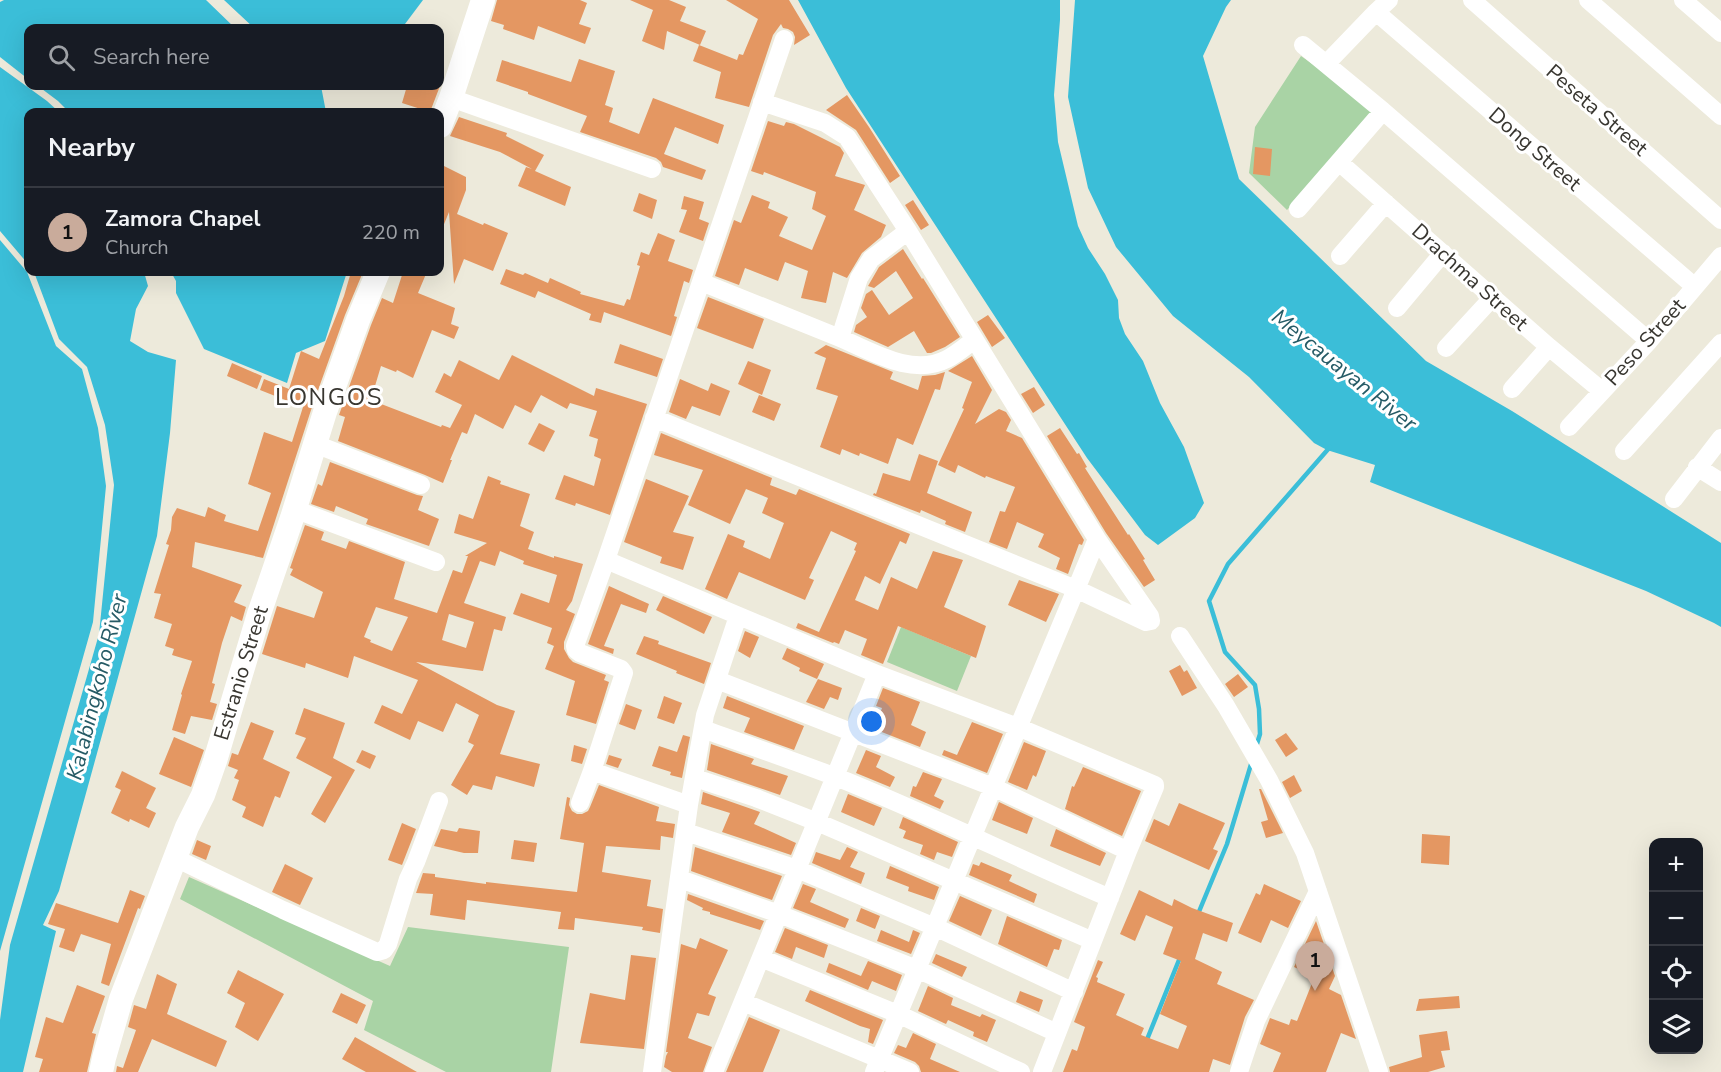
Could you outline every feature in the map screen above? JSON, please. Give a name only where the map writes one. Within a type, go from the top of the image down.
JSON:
[{"type":"street","points":[[444,116],[483,0]]},
{"type":"street","name":"Peseta Street","points":[[1472,0],[1721,220]]},
{"type":"street","points":[[1588,0],[1721,116]]},
{"type":"street","points":[[1683,0],[1721,33]]},
{"type":"street","points":[[1326,64],[1382,6]]},
{"type":"street","name":"Dong Street","points":[[1382,6],[1694,286]]},
{"type":"street","points":[[580,803],[624,673],[621,669],[580,653],[575,646],[784,39]]},
{"type":"street","points":[[1303,45],[1383,111],[1649,341]]},
{"type":"street","points":[[451,98],[652,169]]},
{"type":"street","points":[[654,418],[1076,589],[1146,622],[1151,621],[1150,616],[1097,540],[908,231],[847,137],[825,123],[762,102]]},
{"type":"street","points":[[1298,209],[1383,111]]},
{"type":"street","name":"Drachma Street","points":[[1340,162],[1549,347],[1602,390]]},
{"type":"street","points":[[1340,256],[1386,203]]},
{"type":"street","points":[[840,338],[859,278],[871,260],[908,231]]},
{"type":"street","points":[[1397,308],[1443,253]]},
{"type":"street","name":"Peso Street","points":[[1569,427],[1649,341],[1721,256]]},
{"type":"street","name":"Estranio Street","points":[[101,1072],[121,999],[213,767],[249,644],[325,412],[376,276]]},
{"type":"street","points":[[701,282],[897,362],[913,366],[932,364],[947,359],[974,340]]},
{"type":"street","points":[[1446,348],[1493,297]]},
{"type":"street","points":[[1624,451],[1721,343]]},
{"type":"street","points":[[1512,389],[1549,347]]},
{"type":"street","points":[[1674,499],[1721,438]]},
{"type":"street","points":[[315,444],[421,485]]},
{"type":"street","points":[[1697,467],[1721,482]]},
{"type":"street","points":[[294,509],[436,562]]},
{"type":"street","points":[[877,1065],[1097,540]]},
{"type":"street","points":[[606,560],[877,674],[1018,727],[1155,785],[1042,1072]]},
{"type":"street","points":[[652,1072],[689,805],[705,716],[738,616]]},
{"type":"street","points":[[1180,636],[1226,706],[1269,780],[1305,853],[1379,1072]]},
{"type":"street","points":[[714,1072],[877,674]]},
{"type":"street","points":[[717,680],[993,787],[1128,851]]},
{"type":"street","points":[[703,729],[835,777],[1110,898]]},
{"type":"street","points":[[592,771],[689,805]]},
{"type":"street","points":[[695,778],[756,798],[816,822],[1093,941]]},
{"type":"street","points":[[175,858],[377,952],[384,950],[388,944],[408,879],[439,801]]},
{"type":"street","points":[[686,831],[797,869],[935,927],[1074,992]]},
{"type":"street","points":[[680,879],[779,914],[917,969],[1058,1032]]},
{"type":"street","points":[[1239,1072],[1256,1021],[1318,891]]},
{"type":"street","points":[[761,958],[898,1014],[1021,1072]]},
{"type":"street","points":[[743,1002],[877,1065],[910,1072]]},
{"type":"green space","points":[[1301,56],[1373,113],[1287,210],[1249,173],[1255,127]]},
{"type":"green space","points":[[901,627],[971,656],[957,691],[887,662]]},
{"type":"green space","points":[[189,877],[390,966],[408,927],[569,947],[551,1072],[446,1072],[364,1030],[373,1001],[180,899]]},
{"type":"water","points":[[4,0],[206,0],[231,24],[24,24],[24,76],[0,57],[0,2]]},
{"type":"water","points":[[224,0],[423,0],[405,24],[250,24]]},
{"type":"water","points":[[798,0],[1060,0],[1054,95],[1058,142],[1078,226],[1118,300],[1119,318],[1125,334],[1143,361],[1160,403],[1184,447],[1204,503],[1195,518],[1158,545],[1145,535],[1087,458],[846,88]]},
{"type":"water","name":"Meycauayan River","points":[[1075,0],[1231,0],[1203,56],[1239,179],[1426,361],[1512,411],[1721,543],[1721,627],[1646,591],[1370,482],[1375,465],[1327,450],[1314,443],[1249,377],[1173,316],[1116,247],[1088,188],[1068,97]]},
{"type":"water","points":[[0,67],[24,84],[24,90],[32,90],[55,108],[24,108],[24,259],[0,231]]},
{"type":"water","points":[[43,90],[322,90],[325,108],[65,108]]},
{"type":"water","points":[[0,240],[24,268],[24,276],[29,276],[56,346],[82,369],[98,428],[106,486],[93,622],[0,951]]},
{"type":"water","name":"Kalabingkoho River","points":[[35,276],[145,276],[148,286],[136,309],[130,341],[148,352],[176,360],[170,433],[157,536],[59,891],[43,925],[56,931],[23,1072],[0,1072],[0,1020],[10,945],[99,634],[114,485],[105,425],[87,367],[59,339]]},
{"type":"water","points":[[173,276],[346,276],[325,341],[296,353],[287,383],[204,349],[176,293],[176,281]]},
{"type":"building","points":[[497,0],[580,0],[587,3],[579,24],[591,28],[585,44],[538,26],[534,40],[503,29],[504,25],[491,21]]},
{"type":"building","points":[[630,0],[669,0],[686,7],[680,21],[706,31],[700,45],[667,31],[664,50],[642,41],[653,10]]},
{"type":"building","points":[[726,0],[789,0],[810,35],[794,45],[793,32],[783,28],[781,24],[773,35],[749,107],[715,98],[721,72],[693,61],[699,45],[737,60],[739,54],[743,55],[758,19]]},
{"type":"building","points":[[579,59],[615,71],[605,105],[613,108],[609,122],[639,134],[653,98],[724,125],[718,144],[675,127],[664,154],[706,170],[702,180],[663,167],[656,158],[580,132],[587,116],[496,81],[502,60],[571,82]]},
{"type":"building","points":[[406,90],[438,90],[432,108],[418,108],[402,103]]},
{"type":"building","points":[[847,95],[900,176],[890,183],[856,130],[826,110]]},
{"type":"building","points":[[459,117],[507,133],[506,136],[544,155],[535,171],[571,187],[565,206],[518,186],[526,167],[532,169],[500,152],[450,136]]},
{"type":"building","points":[[768,121],[784,126],[786,122],[794,124],[840,147],[844,153],[835,176],[865,185],[854,210],[886,225],[881,237],[862,253],[847,278],[833,272],[826,303],[801,298],[808,271],[785,262],[778,281],[745,268],[739,285],[715,276],[734,220],[741,223],[752,195],[770,202],[768,208],[788,217],[779,236],[812,250],[826,216],[812,209],[816,192],[764,172],[763,175],[751,171]]},
{"type":"building","points":[[1255,147],[1272,149],[1270,176],[1253,174]]},
{"type":"building","points":[[444,166],[466,177],[466,190],[457,214],[508,233],[493,271],[464,259],[454,284],[449,212],[444,224]]},
{"type":"building","points":[[639,193],[657,200],[652,219],[633,211]]},
{"type":"building","points":[[684,196],[704,202],[699,219],[709,223],[703,241],[679,232],[687,210],[681,209]]},
{"type":"building","points":[[913,200],[929,225],[921,230],[905,205]]},
{"type":"building","points":[[658,233],[675,240],[668,261],[693,270],[689,283],[684,281],[671,336],[604,312],[601,323],[589,320],[591,314],[538,291],[535,298],[500,284],[506,269],[523,275],[525,273],[548,283],[550,278],[581,292],[580,294],[624,306],[627,299],[630,300],[640,266],[637,265],[641,252],[649,255]]},
{"type":"building","points":[[903,249],[960,337],[931,353],[927,353],[914,331],[888,347],[854,332],[856,325],[867,317],[861,308],[866,294],[872,290],[889,315],[913,298],[896,271],[874,288],[868,286],[879,267]]},
{"type":"building","points":[[350,276],[361,276],[312,407],[263,558],[195,542],[192,567],[242,585],[234,602],[246,607],[242,621],[231,616],[222,643],[212,683],[215,684],[210,702],[217,704],[212,720],[191,716],[185,734],[172,730],[192,661],[172,655],[174,649],[165,646],[172,624],[154,618],[161,594],[154,593],[169,545],[166,544],[171,530],[172,517],[177,508],[205,517],[208,507],[226,515],[224,521],[258,531],[271,493],[248,484],[264,432],[292,442],[303,407],[260,390],[264,379],[289,389],[301,351],[319,359]]},
{"type":"building","points":[[402,276],[425,276],[418,293],[455,308],[451,324],[459,327],[454,339],[432,330],[413,378],[397,370],[396,372],[381,366],[372,396],[377,398],[376,402],[441,427],[442,425],[450,428],[462,405],[435,392],[444,373],[451,377],[459,360],[499,380],[512,355],[594,396],[596,388],[647,404],[610,515],[576,503],[575,506],[555,499],[564,475],[594,486],[601,459],[594,456],[598,439],[589,436],[597,411],[570,403],[567,409],[541,395],[531,413],[515,405],[503,429],[475,414],[467,434],[462,432],[443,483],[338,441],[345,417],[339,415],[371,325],[382,298],[393,303]]},
{"type":"building","points":[[708,297],[764,319],[753,349],[697,328]]},
{"type":"building","points":[[988,315],[1005,338],[992,347],[977,322]]},
{"type":"building","points":[[620,344],[663,359],[657,377],[614,363]]},
{"type":"building","points":[[826,345],[893,372],[890,379],[918,390],[922,376],[945,372],[940,390],[935,389],[913,445],[897,438],[888,464],[860,453],[859,456],[842,449],[840,455],[820,447],[838,396],[816,389],[826,358],[814,353]]},
{"type":"building","points":[[972,356],[992,390],[975,424],[999,409],[1006,412],[1011,420],[1006,431],[1022,438],[1084,540],[1082,545],[1079,544],[1068,574],[1056,569],[1060,558],[1038,547],[1044,534],[1017,522],[1007,549],[989,542],[1000,511],[1005,512],[1015,487],[986,476],[985,478],[958,465],[955,473],[938,465],[964,409],[962,408],[972,382],[948,371]]},
{"type":"building","points":[[748,361],[771,370],[762,395],[738,384]]},
{"type":"building","points":[[232,363],[262,376],[257,389],[227,376]]},
{"type":"building","points":[[680,379],[708,391],[711,383],[730,391],[720,416],[692,406],[686,419],[669,412]]},
{"type":"building","points":[[1034,387],[1045,405],[1033,413],[1021,394]]},
{"type":"building","points":[[759,395],[781,404],[774,421],[752,412]]},
{"type":"building","points":[[539,423],[555,431],[544,452],[528,444]]},
{"type":"building","points":[[1060,428],[1077,454],[1079,453],[1087,467],[1085,468],[1145,559],[1143,560],[1155,580],[1144,587],[1106,533],[1047,436]]},
{"type":"building","points":[[661,433],[772,478],[770,485],[796,495],[799,489],[910,534],[906,544],[900,541],[880,584],[865,576],[855,600],[878,610],[891,577],[917,589],[933,551],[963,560],[944,607],[986,626],[976,658],[898,626],[883,664],[861,655],[867,639],[845,630],[839,644],[796,628],[798,623],[819,632],[856,551],[854,550],[857,543],[831,531],[809,578],[814,580],[805,600],[739,572],[727,599],[705,589],[728,534],[745,541],[743,547],[770,559],[784,523],[762,513],[768,498],[746,489],[730,524],[688,505],[703,470],[654,455]]},
{"type":"building","points":[[919,454],[938,461],[927,493],[972,512],[965,532],[921,510],[920,513],[873,495],[876,494],[883,473],[910,481]]},
{"type":"building","points":[[330,462],[423,496],[418,510],[439,519],[429,546],[366,524],[368,519],[336,506],[334,512],[311,504],[318,484],[322,486]]},
{"type":"building","points":[[488,476],[501,481],[500,484],[530,494],[520,526],[534,532],[528,549],[554,558],[554,556],[583,564],[572,601],[566,610],[575,614],[564,642],[564,649],[573,662],[606,675],[604,680],[609,682],[596,724],[566,715],[575,681],[545,669],[554,646],[547,643],[552,628],[513,614],[521,593],[549,603],[557,575],[523,564],[524,561],[500,551],[495,566],[480,561],[464,603],[506,617],[502,631],[494,629],[483,671],[416,662],[497,705],[515,711],[500,754],[540,764],[534,787],[496,776],[492,790],[473,785],[467,795],[451,785],[474,745],[468,742],[479,715],[456,703],[443,732],[418,721],[410,740],[374,723],[382,705],[402,714],[418,680],[354,656],[348,678],[306,663],[305,668],[262,654],[277,606],[314,618],[323,592],[290,575],[293,569],[290,568],[305,525],[324,532],[321,540],[346,549],[349,541],[405,562],[394,599],[437,613],[453,570],[462,573],[468,556],[465,556],[487,543],[454,533],[459,514],[473,519]],"holes":[[[376,607],[408,617],[392,651],[364,637]],[[449,614],[474,622],[466,648],[442,640]]]},
{"type":"building","points":[[646,479],[689,496],[673,532],[694,537],[683,570],[660,563],[662,557],[624,542]]},
{"type":"building","points":[[1019,580],[1059,594],[1046,622],[1008,605]]},
{"type":"building","points":[[609,586],[649,604],[646,613],[621,604],[604,646],[614,649],[613,654],[588,644]]},
{"type":"building","points":[[663,596],[712,617],[704,634],[656,610]]},
{"type":"building","points":[[745,631],[759,637],[750,658],[738,651]]},
{"type":"building","points":[[644,636],[659,641],[658,644],[711,663],[704,684],[636,654]]},
{"type":"building","points":[[787,648],[824,664],[817,679],[799,671],[800,668],[782,659]]},
{"type":"building","points":[[1180,665],[1184,672],[1187,670],[1197,688],[1182,696],[1169,671]]},
{"type":"building","points":[[1238,674],[1248,687],[1234,697],[1225,684]]},
{"type":"building","points":[[818,679],[842,688],[838,700],[830,697],[824,709],[806,702]]},
{"type":"building","points":[[883,688],[920,702],[911,725],[926,732],[920,747],[874,729],[882,708],[876,706]]},
{"type":"building","points":[[664,696],[682,703],[674,724],[657,718]]},
{"type":"building","points":[[727,696],[804,726],[794,750],[744,732],[750,718],[723,708]]},
{"type":"building","points":[[626,704],[642,710],[635,730],[619,724]]},
{"type":"building","points":[[304,708],[345,723],[333,758],[355,770],[325,823],[311,814],[332,777],[296,758],[306,738],[295,734]]},
{"type":"building","points":[[251,722],[274,731],[263,759],[290,772],[280,798],[275,796],[263,827],[242,817],[246,807],[232,800],[239,780],[234,778],[238,770],[228,766],[232,753],[238,755]]},
{"type":"building","points":[[972,722],[1003,734],[987,773],[942,755],[944,750],[957,755]]},
{"type":"building","points":[[1286,733],[1298,749],[1286,757],[1275,740]]},
{"type":"building","points":[[683,735],[690,737],[682,778],[652,766],[659,746],[677,752]]},
{"type":"building","points":[[174,737],[204,750],[191,787],[159,774]]},
{"type":"building","points":[[1024,742],[1046,751],[1036,777],[1033,775],[1027,790],[1008,782]]},
{"type":"building","points":[[711,744],[754,759],[751,764],[788,776],[780,795],[707,770]]},
{"type":"building","points":[[574,745],[587,749],[582,764],[571,761]]},
{"type":"building","points":[[362,750],[376,756],[370,769],[356,762]]},
{"type":"building","points":[[866,750],[881,756],[876,767],[895,777],[890,787],[856,773]]},
{"type":"building","points":[[609,755],[622,759],[618,768],[606,764]]},
{"type":"building","points":[[1083,767],[1141,791],[1122,836],[1065,809],[1072,786],[1074,787]]},
{"type":"building","points":[[122,771],[156,788],[146,808],[156,813],[149,828],[111,813],[121,790],[115,787]]},
{"type":"building","points":[[923,772],[942,779],[934,796],[944,801],[940,809],[910,796],[913,786],[916,787]]},
{"type":"building","points":[[1294,775],[1302,791],[1290,798],[1282,782]]},
{"type":"building","points":[[599,785],[659,807],[656,821],[675,824],[673,838],[661,836],[660,850],[606,846],[602,872],[651,880],[647,906],[663,909],[660,933],[642,930],[643,927],[575,918],[574,930],[558,929],[561,912],[467,900],[465,920],[430,915],[433,894],[416,893],[423,873],[435,874],[435,877],[486,884],[486,882],[577,892],[584,843],[560,839],[567,797],[570,798],[569,805],[572,811],[582,814],[588,811]]},
{"type":"building","points":[[1259,789],[1283,833],[1266,838],[1261,822],[1268,820]]},
{"type":"building","points":[[703,792],[760,812],[754,824],[796,843],[791,855],[722,832],[730,813],[701,804]]},
{"type":"building","points":[[848,794],[882,808],[874,826],[841,812]]},
{"type":"building","points":[[999,802],[1033,818],[1027,834],[992,820]]},
{"type":"building","points":[[1179,803],[1225,823],[1213,849],[1218,851],[1209,870],[1145,841],[1154,819],[1169,826]]},
{"type":"building","points":[[903,817],[958,842],[952,857],[937,852],[934,860],[920,854],[923,845],[903,838],[906,831],[899,828]]},
{"type":"building","points":[[402,823],[416,829],[402,865],[388,860]]},
{"type":"building","points":[[459,828],[480,831],[478,853],[464,853],[434,846],[441,829],[457,832]]},
{"type":"building","points":[[1056,829],[1106,853],[1100,866],[1050,846]]},
{"type":"building","points":[[1422,834],[1450,836],[1449,865],[1421,863]]},
{"type":"building","points":[[197,840],[211,846],[206,860],[192,854]]},
{"type":"building","points":[[514,840],[537,843],[534,862],[511,859]]},
{"type":"building","points":[[695,847],[782,876],[772,900],[691,871]]},
{"type":"building","points":[[847,847],[858,852],[850,867],[865,873],[861,884],[812,863],[816,852],[840,860]]},
{"type":"building","points":[[981,862],[1012,875],[1009,881],[1037,894],[1034,903],[969,875],[973,864],[979,866]]},
{"type":"building","points":[[285,864],[313,878],[300,905],[272,892]]},
{"type":"building","points":[[890,866],[939,887],[934,900],[908,891],[909,887],[886,878]]},
{"type":"building","points":[[803,884],[816,889],[810,902],[849,919],[845,928],[793,908]]},
{"type":"building","points":[[1264,884],[1301,901],[1288,928],[1271,920],[1261,943],[1238,933],[1256,893],[1260,895]]},
{"type":"building","points":[[130,890],[145,896],[140,909],[138,908],[109,986],[101,983],[111,944],[81,934],[74,952],[59,947],[65,929],[48,924],[56,903],[118,923]]},
{"type":"building","points":[[1139,890],[1172,906],[1174,899],[1233,923],[1227,942],[1203,933],[1195,959],[1222,972],[1217,984],[1254,1000],[1245,1017],[1230,1065],[1213,1059],[1209,1072],[1063,1072],[1072,1049],[1077,1051],[1085,1027],[1074,1022],[1098,960],[1103,962],[1096,977],[1097,982],[1125,994],[1116,1015],[1144,1028],[1141,1035],[1178,1049],[1187,1026],[1160,1014],[1181,961],[1163,954],[1173,927],[1146,915],[1135,941],[1120,934]]},
{"type":"building","points":[[688,894],[764,921],[760,930],[710,914],[687,900]]},
{"type":"building","points":[[960,896],[992,910],[981,936],[949,921]]},
{"type":"building","points":[[861,908],[880,916],[875,929],[856,921]]},
{"type":"building","points":[[1007,916],[1062,940],[1059,950],[1054,949],[1047,967],[998,944]]},
{"type":"building","points":[[1316,921],[1335,976],[1329,989],[1341,995],[1356,1039],[1341,1033],[1326,1072],[1273,1072],[1281,1053],[1260,1044],[1270,1018],[1289,1025],[1291,1019],[1297,1021],[1314,978],[1294,967]]},
{"type":"building","points":[[785,928],[828,945],[824,958],[796,947],[792,959],[775,952]]},
{"type":"building","points":[[881,930],[909,942],[913,930],[920,933],[911,954],[877,941]]},
{"type":"building","points":[[700,938],[728,950],[708,994],[716,997],[709,1016],[697,1013],[688,1038],[712,1047],[703,1072],[672,1072],[664,1067],[668,1052],[666,1052],[681,944],[696,949]]},
{"type":"building","points":[[936,954],[967,967],[962,977],[932,963]]},
{"type":"building","points":[[631,955],[656,958],[644,1049],[580,1043],[590,993],[625,1000]]},
{"type":"building","points":[[868,961],[902,975],[896,991],[872,981],[868,990],[826,972],[829,963],[861,976]]},
{"type":"building","points":[[238,970],[284,994],[258,1041],[235,1027],[245,1003],[227,993]]},
{"type":"building","points":[[157,974],[177,984],[167,1014],[227,1041],[216,1067],[152,1039],[138,1072],[116,1072],[117,1066],[123,1068],[136,1030],[128,1027],[134,1005],[146,1009]]},
{"type":"building","points":[[77,985],[105,996],[92,1033],[96,1034],[87,1072],[39,1072],[43,1059],[35,1057],[46,1017],[63,1023]]},
{"type":"building","points":[[928,986],[953,998],[951,1005],[980,1017],[982,1014],[996,1020],[987,1042],[973,1036],[974,1032],[948,1020],[946,1024],[918,1011]]},
{"type":"building","points":[[810,990],[883,1020],[873,1044],[868,1042],[870,1029],[805,1001]]},
{"type":"building","points":[[1020,991],[1043,1000],[1039,1012],[1016,1002]]},
{"type":"building","points":[[341,993],[366,1005],[357,1024],[332,1012]]},
{"type":"building","points":[[1459,996],[1460,1008],[1416,1011],[1419,999]]},
{"type":"building","points":[[749,1017],[780,1030],[763,1072],[726,1072]]},
{"type":"building","points":[[1447,1031],[1450,1050],[1441,1051],[1445,1067],[1428,1072],[1390,1072],[1389,1067],[1422,1057],[1419,1035]]},
{"type":"building","points":[[913,1033],[936,1044],[930,1059],[960,1072],[921,1072],[915,1062],[894,1053],[898,1045],[906,1048]]},
{"type":"building","points":[[355,1037],[417,1072],[366,1072],[342,1059]]},
{"type":"waterway","points":[[1256,747],[1260,734],[1255,685],[1225,652],[1209,601],[1228,564],[1330,447]]},
{"type":"waterway","points":[[1198,914],[1227,844],[1252,761]]},
{"type":"waterway","points":[[1146,1042],[1181,955]]},
{"type":"place","name":"Zamora Chapel","points":[[1315,991]]},
{"type":"district","name":"LONGOS","points":[[329,397]]}]
